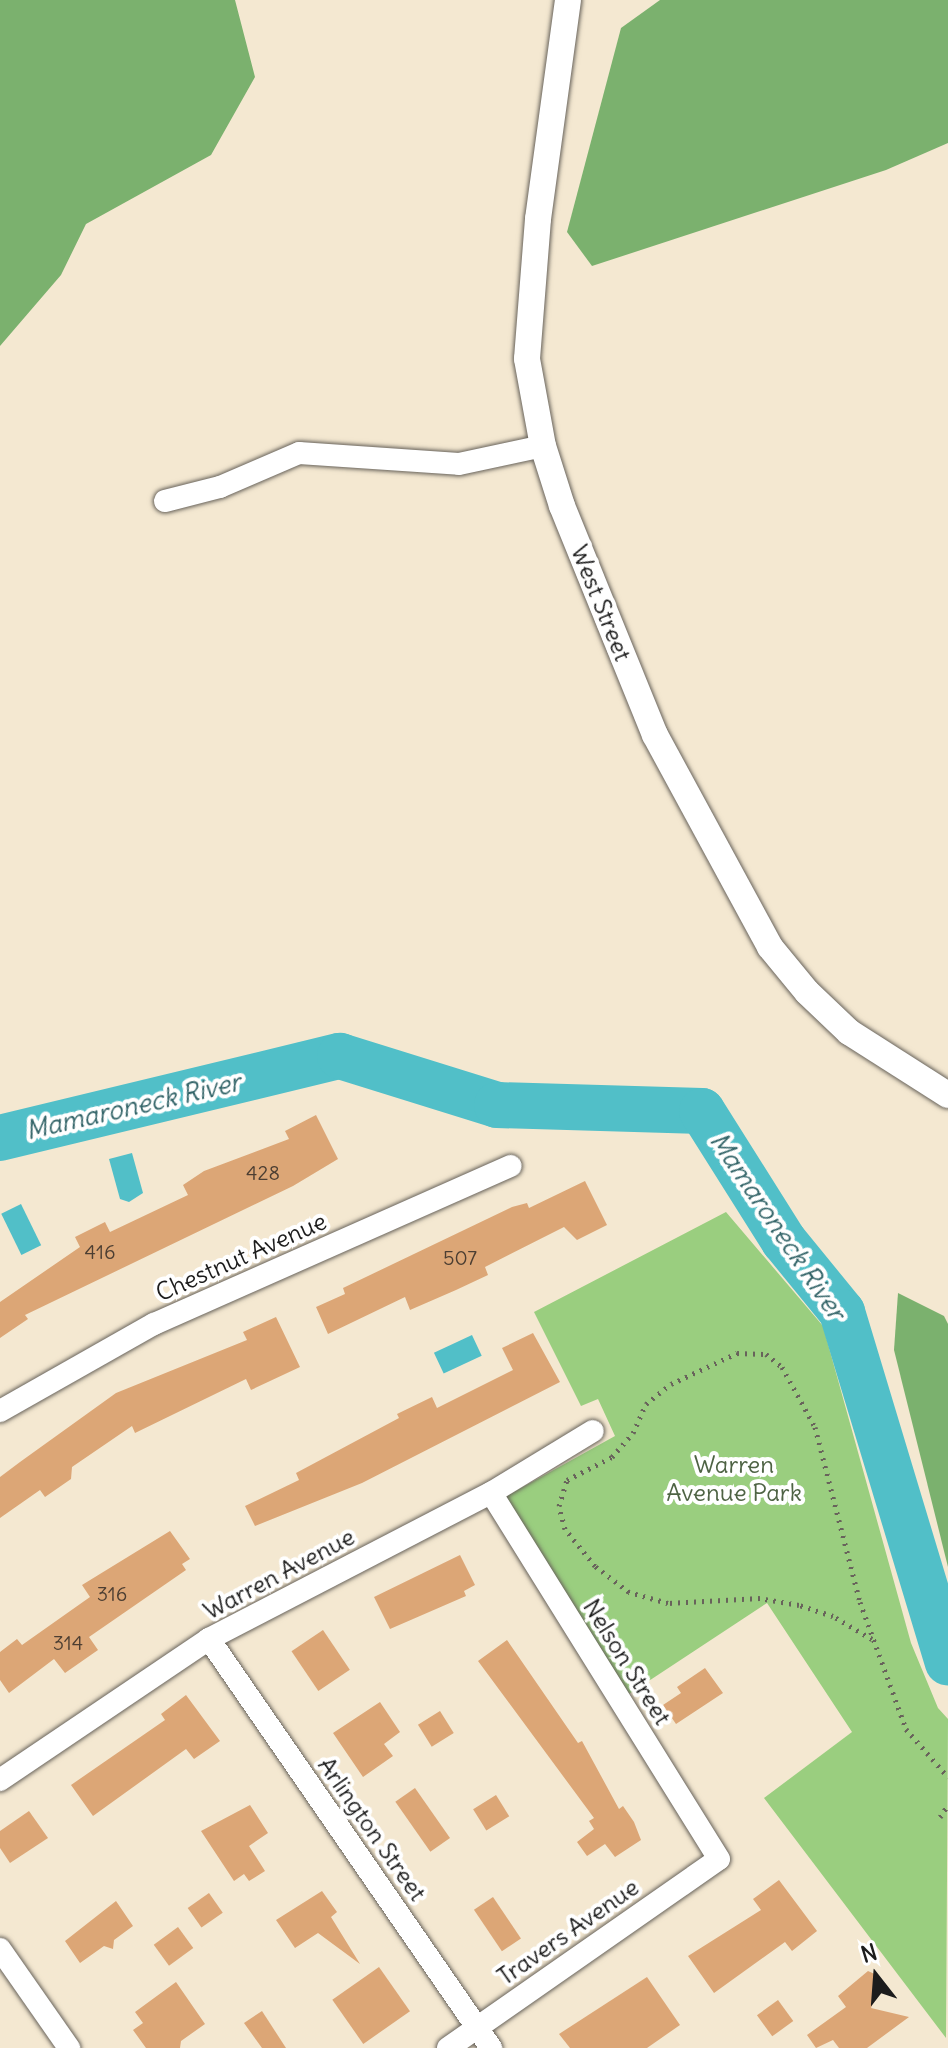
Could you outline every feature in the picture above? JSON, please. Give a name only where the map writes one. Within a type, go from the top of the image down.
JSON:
[{"type":"street","name":"West Street","points":[[568,0],[538,219],[527,359],[543,446],[655,735],[770,947],[807,992],[849,1032],[948,1095]]},
{"type":"street","points":[[165,501],[220,487],[299,453],[459,464],[543,446]]},
{"type":"street","name":"Chestnut Avenue","points":[[0,1411],[154,1324],[511,1166]]},
{"type":"street","name":"Warren Avenue","points":[[0,1780],[209,1639],[491,1493],[593,1431]]},
{"type":"street","name":"Nelson Street","points":[[491,1493],[719,1859]]},
{"type":"street","name":"Arlington Street","points":[[209,1639],[491,2048]]},
{"type":"street","name":"Travers Avenue","points":[[448,2048],[719,1859]]},
{"type":"street","points":[[0,1949],[69,2048]]},
{"type":"path","points":[[872,1639],[833,1616],[799,1605],[760,1598],[668,1603],[629,1592],[595,1566],[565,1529],[559,1506],[567,1480],[612,1457],[633,1433],[646,1404],[671,1384],[737,1353],[766,1354],[788,1377],[815,1427],[872,1639],[906,1729],[948,1777]]},
{"type":"path","points":[[940,1817],[948,1805]]},
{"type":"green space","points":[[0,0],[235,0],[255,77],[211,155],[86,224],[61,275],[0,346]]},
{"type":"green space","points":[[660,0],[948,0],[948,143],[886,170],[592,266],[567,232],[621,28]]},
{"type":"green space","name":"Warren Avenue Park","points":[[726,1212],[823,1326],[911,1643],[938,1708],[948,1719],[946,2038],[764,1798],[852,1732],[767,1603],[629,1694],[505,1497],[615,1436],[598,1399],[581,1406],[534,1312]]},
{"type":"green space","points":[[898,1293],[944,1316],[948,1324],[948,1567],[894,1350]]},
{"type":"water","points":[[132,1153],[143,1193],[129,1202],[120,1199],[109,1159]]},
{"type":"water","points":[[21,1204],[41,1245],[21,1255],[1,1214]]},
{"type":"water","points":[[472,1335],[482,1356],[444,1374],[434,1353]]},
{"type":"building","points":[[316,1115],[338,1159],[293,1186],[25,1315],[28,1319],[0,1338],[0,1302],[80,1247],[75,1237],[105,1222],[110,1232],[188,1195],[183,1185],[204,1171],[289,1139],[285,1131]]},
{"type":"building","points":[[585,1181],[607,1225],[577,1240],[564,1227],[485,1267],[488,1275],[456,1290],[410,1310],[405,1297],[328,1334],[316,1307],[345,1294],[343,1288],[512,1207],[527,1203],[529,1208]]},
{"type":"building","points":[[276,1317],[300,1367],[251,1390],[246,1379],[135,1433],[132,1426],[72,1467],[71,1479],[45,1497],[40,1490],[0,1518],[0,1477],[20,1462],[116,1393],[247,1340],[243,1332]]},
{"type":"building","points":[[533,1333],[560,1382],[362,1483],[255,1526],[245,1506],[299,1480],[296,1473],[399,1418],[397,1414],[432,1397],[437,1408],[513,1370],[502,1348]]},
{"type":"building","points":[[170,1531],[190,1559],[182,1564],[186,1570],[89,1637],[98,1650],[65,1673],[54,1659],[9,1693],[0,1680],[0,1652],[17,1639],[22,1645],[90,1597],[82,1585]]},
{"type":"building","points":[[460,1555],[475,1585],[464,1591],[466,1596],[390,1629],[374,1597]]},
{"type":"building","points":[[323,1630],[350,1670],[318,1691],[291,1651]]},
{"type":"building","points":[[507,1640],[578,1743],[582,1741],[619,1809],[623,1806],[634,1822],[641,1840],[615,1857],[605,1844],[587,1856],[577,1842],[594,1829],[589,1821],[594,1818],[478,1661]]},
{"type":"building","points":[[705,1668],[723,1693],[676,1724],[663,1705],[681,1693],[677,1687]]},
{"type":"building","points":[[186,1695],[220,1741],[194,1759],[186,1749],[93,1816],[71,1785],[165,1720],[161,1714]]},
{"type":"building","points":[[380,1702],[400,1732],[384,1744],[393,1756],[363,1777],[333,1733]]},
{"type":"building","points":[[440,1711],[454,1733],[432,1747],[418,1725]]},
{"type":"building","points":[[415,1788],[450,1838],[430,1852],[395,1802]]},
{"type":"building","points":[[496,1795],[509,1816],[486,1831],[473,1809]]},
{"type":"building","points":[[250,1805],[268,1833],[249,1846],[265,1871],[249,1881],[244,1874],[234,1881],[201,1831]]},
{"type":"building","points":[[29,1811],[48,1838],[10,1863],[0,1848],[0,1831]]},
{"type":"building","points":[[779,1880],[817,1931],[792,1951],[785,1942],[714,1993],[688,1956],[761,1910],[753,1899]]},
{"type":"building","points":[[322,1891],[337,1912],[331,1917],[360,1964],[318,1933],[295,1948],[276,1920]]},
{"type":"building","points":[[209,1893],[223,1913],[201,1928],[188,1908]]},
{"type":"building","points":[[493,1897],[521,1938],[502,1951],[474,1910]]},
{"type":"building","points":[[116,1901],[133,1926],[114,1940],[113,1949],[104,1946],[80,1963],[65,1941]]},
{"type":"building","points":[[178,1927],[193,1948],[169,1966],[154,1945]]},
{"type":"building","points":[[379,1967],[410,2011],[363,2044],[332,2000]]},
{"type":"building","points":[[868,1971],[879,1976],[881,1984],[871,2008],[909,2017],[867,2048],[839,2048],[833,2040],[816,2048],[807,2035],[846,2007],[838,1996]]},
{"type":"building","points":[[647,1977],[680,2025],[647,2048],[570,2048],[559,2034]]},
{"type":"building","points":[[176,1982],[205,2024],[181,2041],[180,2048],[146,2048],[133,2030],[143,2023],[135,2012]]},
{"type":"building","points":[[778,2000],[793,2021],[772,2036],[757,2015]]},
{"type":"building","points":[[262,2011],[286,2048],[262,2048],[244,2023]]},
{"type":"waterway","name":"Mamaroneck River","points":[[0,1138],[340,1056],[497,1105],[702,1111],[784,1241],[842,1312],[948,1662]]}]
